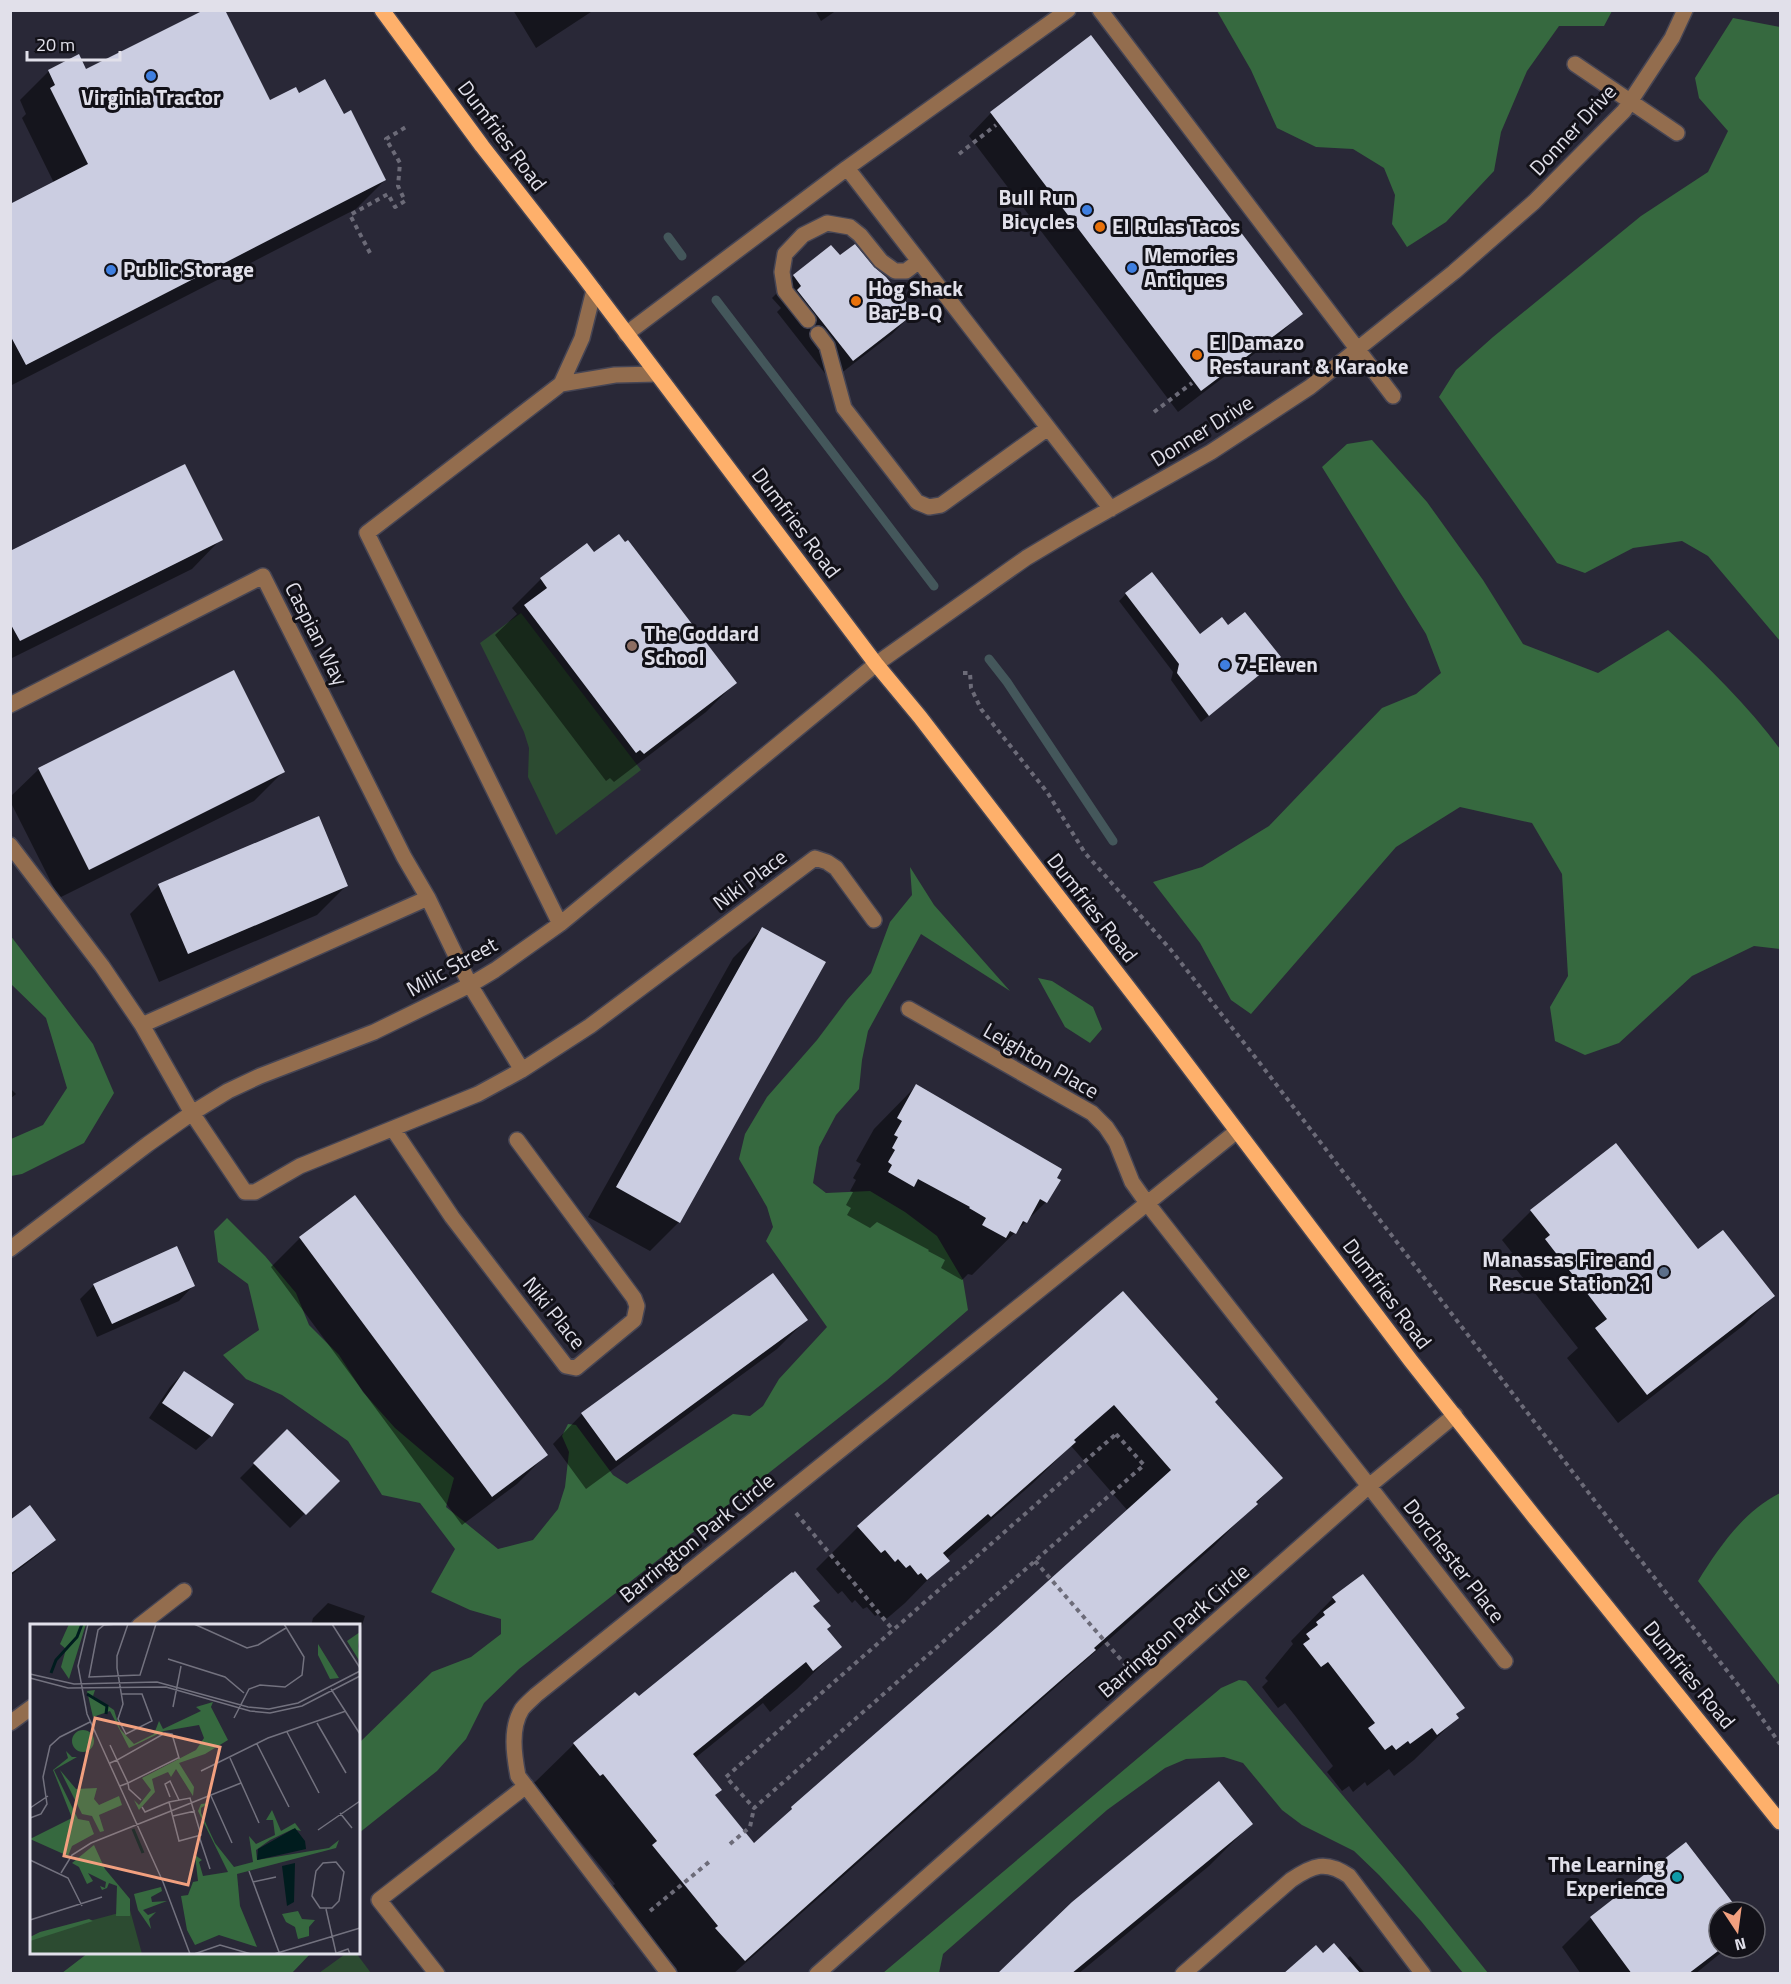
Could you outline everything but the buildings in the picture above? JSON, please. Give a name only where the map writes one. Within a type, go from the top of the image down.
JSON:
[{"type":"main road","name":"Dumfries Road","points":[[382,10],[482,146],[594,290],[876,664],[920,717],[1455,1415],[1780,1822]]},
{"type":"street","points":[[626,334],[847,168],[1068,10]]},
{"type":"street","points":[[1100,10],[1393,396]]},
{"type":"street","name":"Donner Drive","points":[[876,664],[1026,558],[1228,441],[1310,387],[1454,272],[1534,202],[1624,111],[1672,38],[1685,10]]},
{"type":"street","points":[[1575,64],[1677,133]]},
{"type":"street","points":[[847,168],[1111,509]]},
{"type":"street","points":[[808,320],[785,291],[782,272],[785,254],[803,234],[826,223],[850,227],[860,235],[881,261],[895,271],[906,271],[919,261]]},
{"type":"street","points":[[560,924],[367,533],[561,384],[582,338],[594,290]]},
{"type":"street","points":[[818,334],[827,345],[844,408],[917,502],[929,507],[941,505],[1048,428]]},
{"type":"street","points":[[561,384],[615,375],[657,374]]},
{"type":"street","name":"Caspian Way","points":[[11,705],[263,576],[404,856],[428,898],[470,985]]},
{"type":"street","name":"Milic Street","points":[[10,1248],[192,1113],[228,1091],[260,1076],[374,1032],[470,985],[495,970],[560,924],[876,664]]},
{"type":"street","points":[[10,845],[102,966],[142,1024],[192,1113]]},
{"type":"street","name":"Niki Place","points":[[192,1113],[245,1192],[255,1192],[300,1166],[478,1094],[522,1070],[590,1026],[815,858],[836,868],[874,920]]},
{"type":"street","points":[[142,1024],[428,898]]},
{"type":"street","points":[[470,985],[522,1070]]},
{"type":"street","name":"Leighton Place","points":[[909,1009],[1092,1113],[1106,1127],[1116,1142],[1132,1182],[1147,1203]]},
{"type":"street","name":"Niki Place","points":[[393,1130],[452,1218],[566,1366],[576,1368],[634,1320],[638,1306],[517,1140]]},
{"type":"street","name":"Barrington Park Circle","points":[[669,1974],[518,1776],[514,1753],[515,1727],[522,1709],[782,1496],[1237,1131]]},
{"type":"street","points":[[1147,1203],[1369,1486]]},
{"type":"street","name":"Barrington Park Circle","points":[[817,1974],[1369,1486],[1455,1415]]},
{"type":"street","name":"Dorchester Place","points":[[1369,1486],[1505,1661]]},
{"type":"street","points":[[142,1624],[184,1591]]},
{"type":"street","points":[[10,1723],[30,1708]]},
{"type":"street","points":[[437,1974],[379,1900],[526,1786]]},
{"type":"street","points":[[1183,1974],[1291,1880],[1304,1871],[1320,1865],[1335,1866],[1349,1876],[1423,1974]]},
{"type":"path","points":[[959,154],[996,125]]},
{"type":"path","points":[[370,253],[350,215],[388,194],[395,207],[405,201],[398,186],[400,163],[386,138],[406,127]]},
{"type":"path","points":[[1154,412],[1192,383]]},
{"type":"path","points":[[963,673],[970,673],[971,688],[981,709],[1047,792],[1085,853],[1171,950],[1259,1062],[1742,1690],[1780,1744]]},
{"type":"path","points":[[730,1844],[750,1827],[754,1808],[1144,1465],[1116,1434],[726,1777],[754,1808]]},
{"type":"path","points":[[782,1496],[893,1630]]},
{"type":"path","points":[[1035,1561],[1144,1685]]},
{"type":"path","points":[[633,1926],[709,1862]]},
{"type":"green space","points":[[1217,11],[1612,11],[1604,26],[1559,26],[1527,71],[1501,132],[1494,171],[1446,222],[1407,247],[1392,224],[1395,195],[1384,168],[1353,149],[1316,147],[1277,128],[1251,70]]},
{"type":"green space","points":[[1733,18],[1780,27],[1780,641],[1708,556],[1682,541],[1633,548],[1585,573],[1557,563],[1439,397],[1456,370],[1493,337],[1641,216],[1708,172],[1728,131],[1699,98],[1695,78]]},
{"type":"green space","points":[[1372,440],[1427,502],[1483,580],[1523,644],[1598,673],[1668,630],[1727,687],[1768,733],[1780,749],[1780,949],[1754,946],[1692,976],[1619,1043],[1585,1055],[1555,1041],[1550,1007],[1568,976],[1562,874],[1532,823],[1460,807],[1396,847],[1251,1014],[1231,1000],[1200,943],[1153,882],[1202,867],[1269,826],[1382,708],[1416,694],[1441,673],[1426,634],[1322,467],[1347,444]]},
{"type":"green space","points":[[521,613],[641,770],[556,835],[528,777],[529,748],[524,732],[480,643]]},
{"type":"green space","points":[[910,867],[934,905],[1010,991],[921,934],[868,1031],[859,1089],[836,1115],[819,1147],[813,1183],[826,1193],[870,1191],[905,1212],[937,1236],[963,1280],[968,1310],[887,1380],[519,1669],[484,1703],[466,1739],[437,1771],[360,1832],[360,1742],[432,1672],[471,1657],[501,1634],[501,1619],[470,1610],[431,1592],[455,1549],[420,1503],[382,1495],[348,1441],[282,1395],[246,1379],[223,1355],[259,1330],[248,1284],[218,1262],[214,1231],[227,1218],[265,1256],[296,1293],[309,1325],[339,1355],[363,1392],[395,1428],[454,1478],[446,1507],[498,1549],[533,1540],[558,1509],[565,1487],[569,1452],[562,1436],[568,1424],[576,1425],[613,1475],[627,1484],[733,1414],[750,1416],[763,1406],[779,1379],[827,1327],[766,1241],[773,1227],[767,1207],[739,1159],[745,1134],[767,1097],[871,973],[890,922],[912,895]]},
{"type":"green space","points":[[10,935],[93,1044],[114,1093],[84,1143],[22,1174],[11,1176],[11,1139],[43,1125],[67,1088],[46,1018],[11,984]]},
{"type":"green space","points":[[1038,978],[1052,981],[1093,1007],[1102,1029],[1090,1043],[1065,1027]]},
{"type":"green space","points":[[1780,1493],[1780,1686],[1698,1581],[1733,1531],[1755,1510]]},
{"type":"green space","points":[[1239,1680],[1246,1681],[1404,1868],[1488,1973],[1463,1973],[1421,1921],[1354,1851],[1302,1825],[1282,1810],[1243,1763],[1224,1757],[1186,1759],[1165,1768],[1107,1810],[943,1954],[939,1973],[883,1973],[1221,1688]]},
{"type":"green space","points":[[87,1954],[310,1954],[292,1973],[62,1973]]},
{"type":"green space","points":[[345,1954],[357,1954],[371,1973],[319,1973]]},
{"type":"waterway","points":[[668,237],[682,256]]},
{"type":"waterway","points":[[716,300],[934,586]]},
{"type":"waterway","points":[[989,659],[1007,682],[1113,841]]},
{"type":"place","name":"Virginia Tractor","points":[[151,76]]},
{"type":"place","name":"Bull Run Bicycles","points":[[1087,210]]},
{"type":"place","name":"El Rulas Tacos","points":[[1100,227]]},
{"type":"place","name":"Memories Antiques","points":[[1132,268]]},
{"type":"place","name":"Public Storage","points":[[111,270]]},
{"type":"place","name":"Hog Shack Bar-B-Q","points":[[856,301]]},
{"type":"place","name":"El Damazo Restaurant & Karaoke","points":[[1197,355]]},
{"type":"place","name":"The Goddard School","points":[[632,646]]},
{"type":"place","name":"7-Eleven","points":[[1225,665]]},
{"type":"place","name":"Manassas Fire and Rescue Station 21","points":[[1664,1272]]},
{"type":"place","name":"The Learning Experience","points":[[1677,1877]]}]
